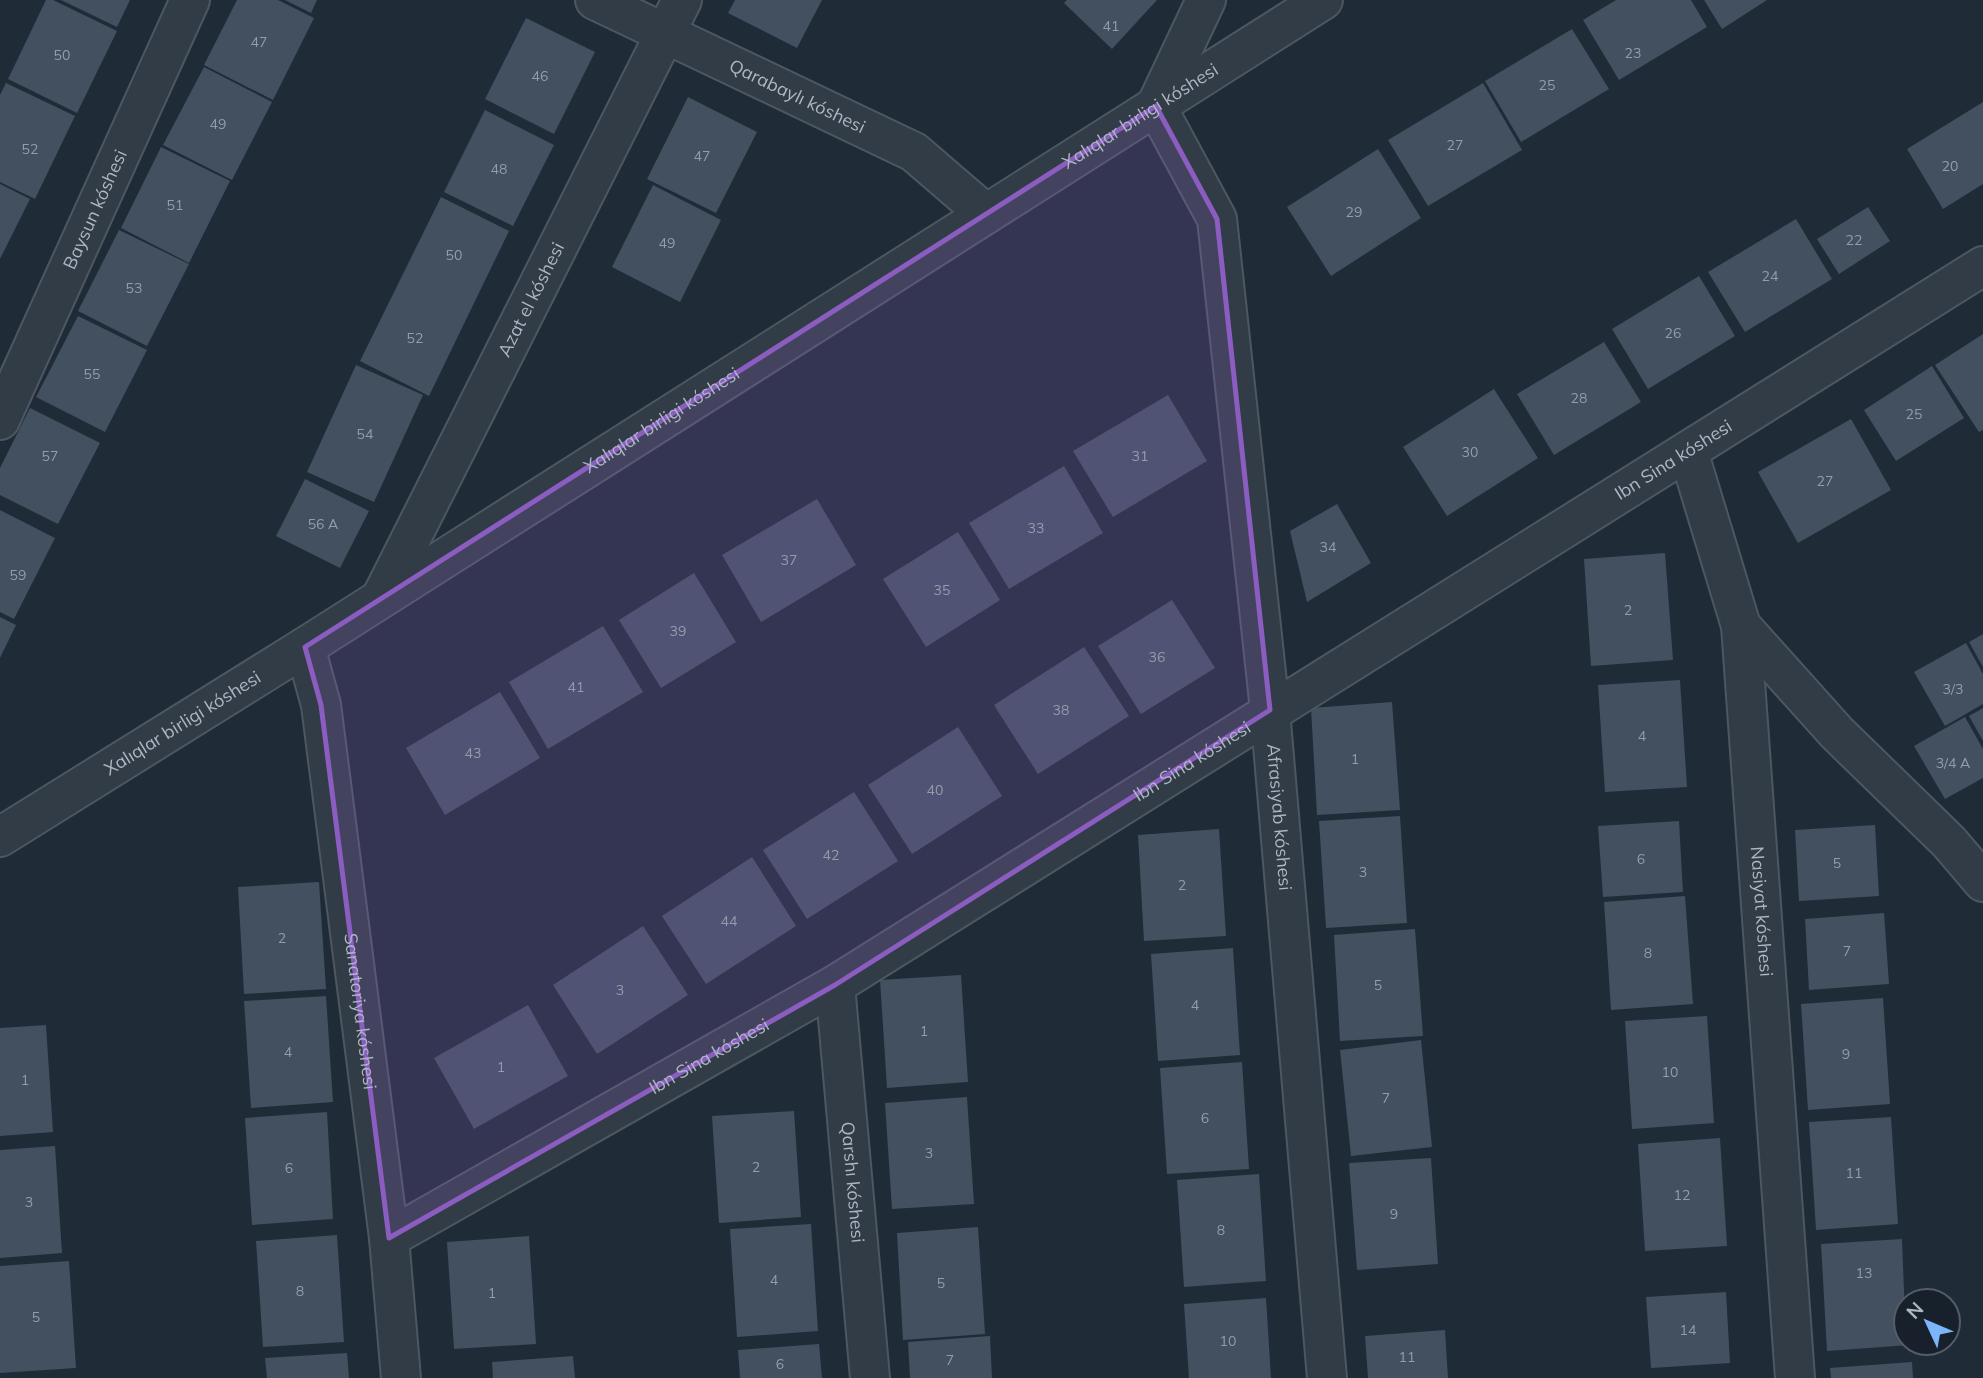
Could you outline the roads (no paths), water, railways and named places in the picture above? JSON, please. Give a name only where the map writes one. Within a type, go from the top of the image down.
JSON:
[{"type":"street","name":"Baysun kóshesi","points":[[0,420],[190,0]]},
{"type":"street","name":"Qarabaylı kóshesi","points":[[595,0],[914,152],[986,214]]},
{"type":"street","name":"Azat el kóshesi","points":[[381,598],[682,0]]},
{"type":"street","points":[[1156,106],[1206,0]]},
{"type":"street","name":"Xalıqlar birligi kóshesi","points":[[0,837],[305,647],[1323,0]]},
{"type":"street","name":"Afrasiyab kóshesi","points":[[1156,106],[1217,219],[1270,710],[1327,1378]]},
{"type":"street","name":"Ibn Sina kóshesi","points":[[389,1238],[835,985],[1270,710],[1983,266]]},
{"type":"street","name":"Nasiyat kóshesi","points":[[1688,451],[1741,626],[1795,1378]]},
{"type":"street","points":[[1741,626],[1837,733],[1949,842],[1983,882]]},
{"type":"street","name":"Sanatoriya kóshesi","points":[[305,647],[321,705],[389,1238],[401,1378]]},
{"type":"street","name":"Qarshı kóshesi","points":[[835,985],[870,1378]]}]
